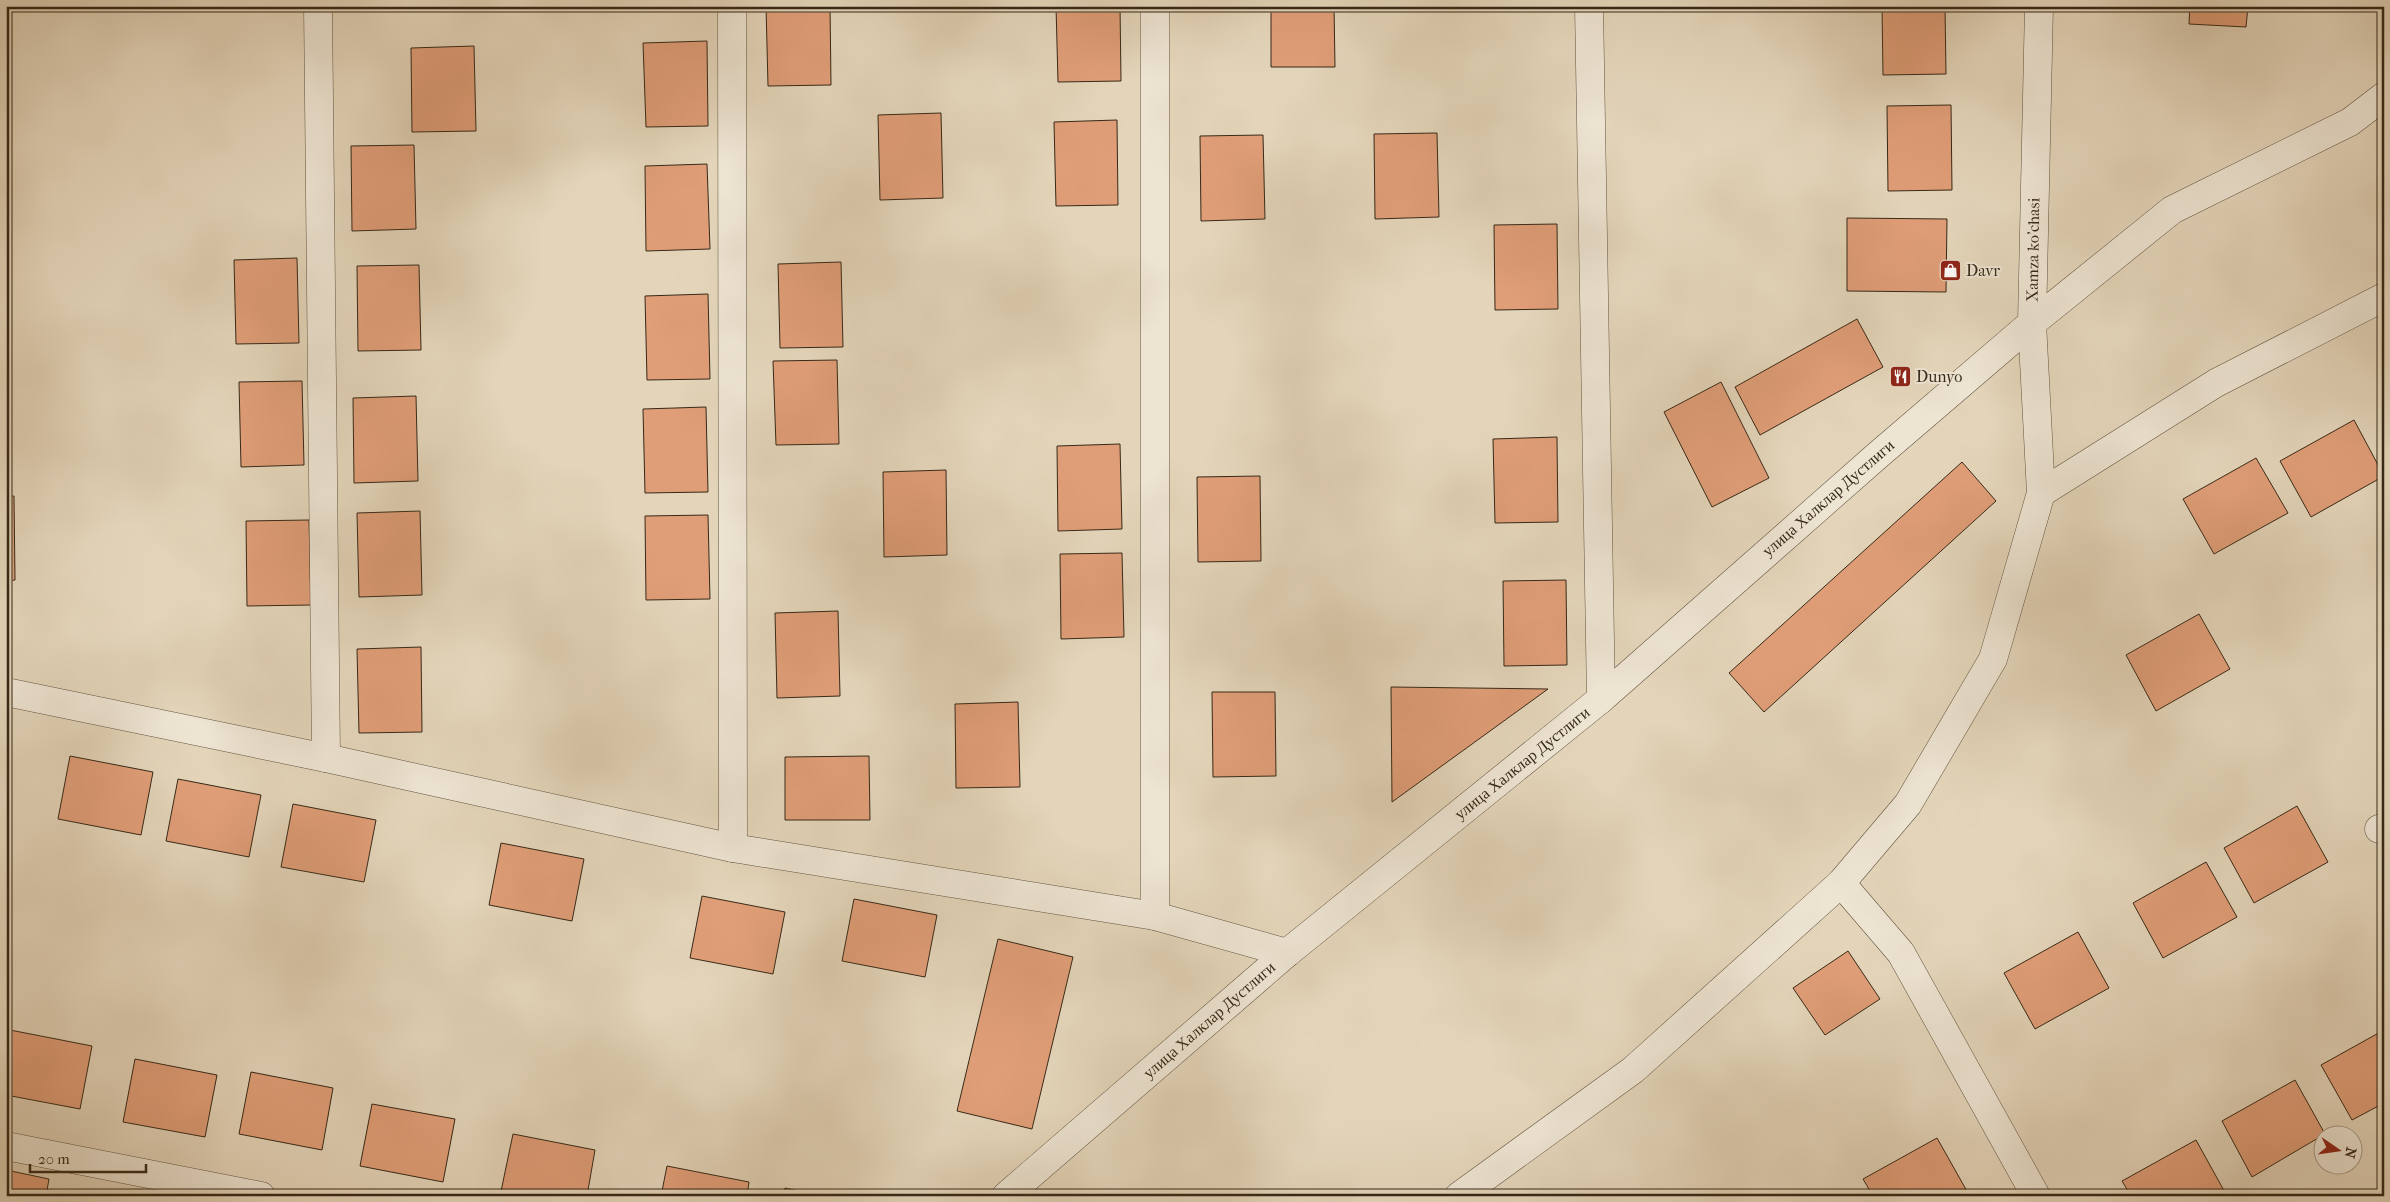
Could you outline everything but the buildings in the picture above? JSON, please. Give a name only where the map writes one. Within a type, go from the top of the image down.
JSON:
[{"type":"street","points":[[318,6],[326,758]]},
{"type":"street","points":[[732,6],[734,848]]},
{"type":"street","points":[[1155,6],[1155,916]]},
{"type":"street","points":[[1589,6],[1601,699]]},
{"type":"street","name":"Xamza ko'chasi","points":[[1459,1196],[1633,1070],[1841,883],[1908,804],[1993,659],[2041,493],[2032,323],[2039,6]]},
{"type":"street","name":"улица Халклар Дустлиги","points":[[1006,1196],[1287,953],[1601,699],[1878,455],[2032,323],[2172,210],[2350,122],[2384,96]]},
{"type":"street","points":[[2041,493],[2216,383],[2384,297]]},
{"type":"street","points":[[6,692],[326,758],[734,848],[1155,916],[1287,953]]},
{"type":"street","points":[[1841,883],[1901,952],[2036,1196]]},
{"type":"street","points":[[6,1146],[261,1196]]},
{"type":"place","name":"Davr","points":[[1950,270]]},
{"type":"place","name":"Dunyo","points":[[1900,376]]}]
